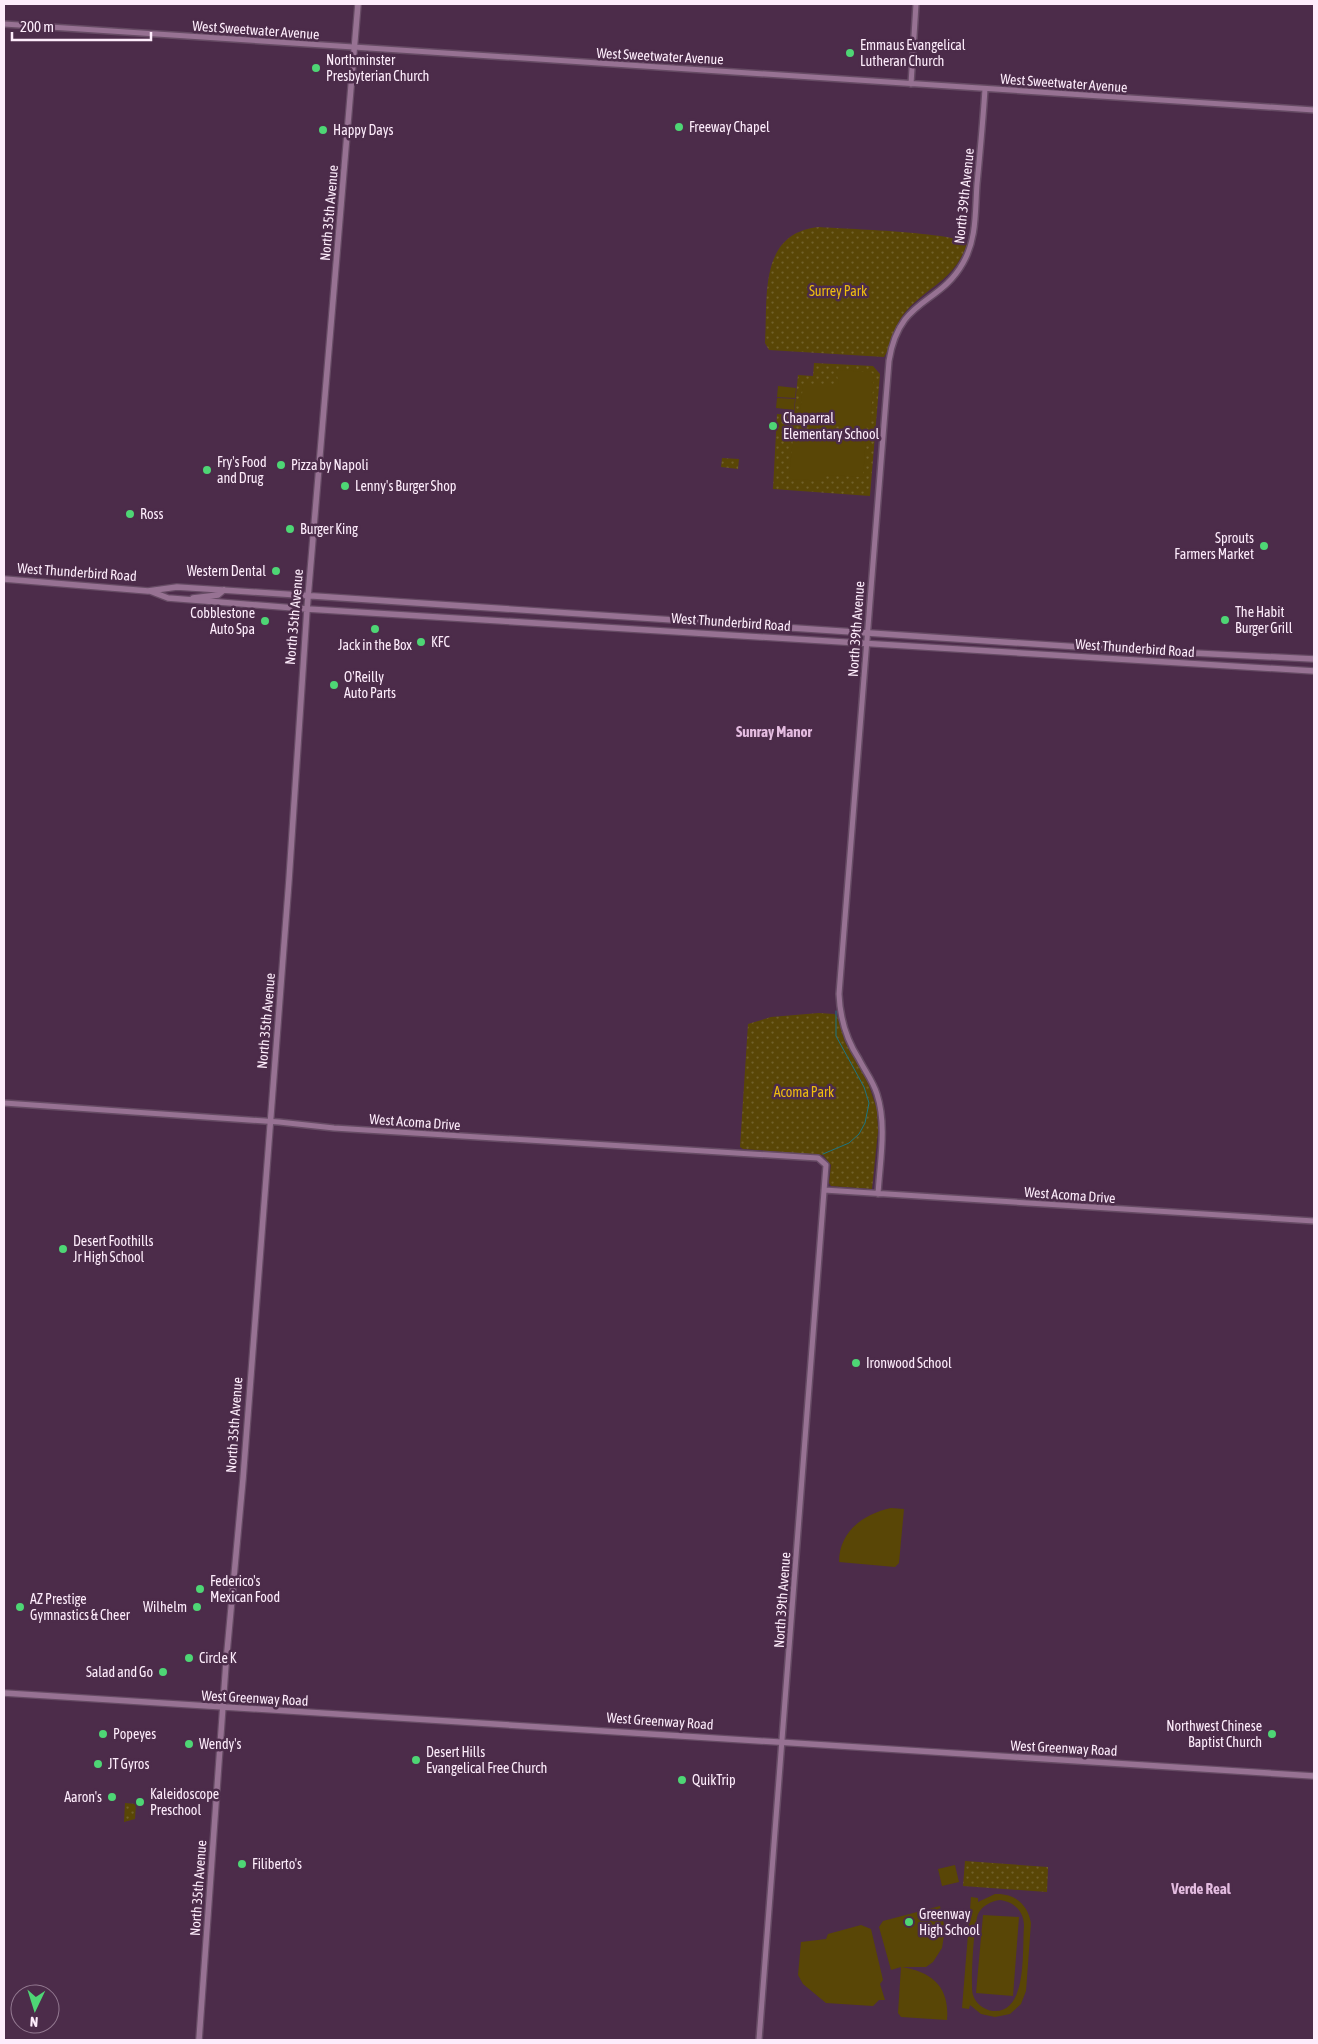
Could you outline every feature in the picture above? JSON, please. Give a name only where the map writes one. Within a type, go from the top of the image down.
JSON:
[{"type":"main road","name":"North 35th Avenue","points":[[199,2040],[222,1709],[289,880],[308,596],[358,4]]},
{"type":"main road","name":"West Thunderbird Road","points":[[4,579],[148,590],[174,587],[224,590],[1151,651],[1314,659]]},
{"type":"main road","name":"West Thunderbird Road","points":[[148,590],[168,598],[307,609],[1314,671]]},
{"type":"main road","points":[[185,599],[212,596],[224,590]]},
{"type":"main road","name":"West Greenway Road","points":[[4,1693],[222,1709],[1314,1776]]},
{"type":"street","points":[[911,84],[916,4]]},
{"type":"street","name":"West Sweetwater Avenue","points":[[4,24],[1314,110]]},
{"type":"street","name":"North 39th Avenue","points":[[878,1194],[882,1126],[880,1109],[872,1082],[848,1038],[840,1010],[839,994],[892,343],[908,315],[955,275],[965,259],[971,244],[985,89]]},
{"type":"street","name":"West Acoma Drive","points":[[4,1103],[334,1128],[815,1158],[825,1162]]},
{"type":"street","name":"North 39th Avenue","points":[[759,2040],[825,1162]]},
{"type":"street","name":"West Acoma Drive","points":[[824,1190],[1314,1222]]},
{"type":"green space","name":"Surrey Park","points":[[819,227],[922,234],[959,240],[967,244],[955,267],[947,276],[920,297],[899,320],[884,357],[769,350],[765,343],[767,288],[770,270],[776,254],[785,241],[799,232]]},
{"type":"green space","points":[[814,363],[873,366],[880,374],[870,496],[773,489],[777,414],[794,415],[798,375],[813,376]]},
{"type":"green space","points":[[836,370],[871,372],[874,375],[870,428],[836,425],[836,429],[802,427],[799,424],[803,385],[839,385]]},
{"type":"green space","points":[[778,386],[796,388],[795,398],[777,397]]},
{"type":"green space","points":[[777,398],[795,399],[794,410],[776,408]]},
{"type":"green space","points":[[797,432],[866,437],[863,477],[826,475],[826,481],[792,479],[789,477],[793,438],[796,438]]},
{"type":"green space","points":[[722,458],[739,459],[738,469],[721,467]]},
{"type":"green space","name":"Acoma Park","points":[[819,1013],[837,1016],[845,1042],[868,1083],[877,1109],[878,1131],[872,1189],[831,1186],[829,1183],[831,1165],[823,1155],[743,1149],[740,1147],[748,1024],[771,1017]]},
{"type":"green space","points":[[891,1508],[904,1509],[899,1563],[895,1567],[839,1562],[843,1542],[854,1526],[871,1515]]},
{"type":"green space","points":[[125,1803],[136,1804],[135,1819],[124,1822]]},
{"type":"green space","points":[[965,1861],[1048,1867],[1047,1892],[963,1886]]},
{"type":"green space","points":[[955,1865],[959,1882],[942,1886],[938,1869]]},
{"type":"green space","points":[[995,1894],[1008,1895],[1023,1905],[1027,1910],[1031,1923],[1026,1991],[1021,2004],[1010,2014],[995,2017],[981,2014],[970,2005],[969,2009],[962,2008],[971,1897],[978,1898],[978,1902]],"holes":[[[993,1901],[1005,1901],[1018,1908],[1024,1921],[1023,1964],[1018,1991],[1012,2002],[1004,2009],[993,2011],[981,2006],[973,1995],[972,1968],[975,1929],[978,1914],[987,1904]]]},
{"type":"green space","points":[[940,1906],[945,1929],[942,1948],[933,1962],[926,1967],[902,1967],[922,1973],[937,1983],[945,1998],[947,2020],[901,2017],[898,2013],[901,1967],[891,1970],[879,1927],[883,1921]]},
{"type":"green space","points":[[983,1915],[1019,1917],[1013,1996],[976,1993]]},
{"type":"green space","points":[[861,1925],[871,1929],[883,1980],[880,1984],[885,2000],[879,2000],[873,2006],[826,2003],[803,1984],[798,1975],[801,1942],[826,1939],[828,1934]]},
{"type":"waterway","points":[[823,1154],[849,1143],[859,1134],[865,1123],[869,1103],[864,1087],[836,1036],[836,1011]]},
{"type":"place","name":"Emmaus Evangelical Lutheran Church","points":[[850,53]]},
{"type":"place","name":"Northminster Presbyterian Church","points":[[316,68]]},
{"type":"place","name":"Freeway Chapel","points":[[679,127]]},
{"type":"place","name":"Happy Days","points":[[323,130]]},
{"type":"place","name":"Chaparral Elementary School","points":[[773,426]]},
{"type":"place","name":"Pizza by Napoli","points":[[281,465]]},
{"type":"place","name":"Fry's Food and Drug","points":[[207,470]]},
{"type":"place","name":"Lenny's Burger Shop","points":[[345,486]]},
{"type":"place","name":"Ross","points":[[130,514]]},
{"type":"place","name":"Burger King","points":[[290,529]]},
{"type":"place","name":"Sprouts Farmers Market","points":[[1264,546]]},
{"type":"place","name":"Western Dental","points":[[276,571]]},
{"type":"place","name":"The Habit Burger Grill","points":[[1225,620]]},
{"type":"place","name":"Cobblestone Auto Spa","points":[[265,621]]},
{"type":"place","name":"Jack in the Box","points":[[375,629]]},
{"type":"place","name":"KFC","points":[[421,642]]},
{"type":"place","name":"O'Reilly Auto Parts","points":[[334,685]]},
{"type":"place","name":"Desert Foothills Jr High School","points":[[63,1249]]},
{"type":"place","name":"Ironwood School","points":[[856,1363]]},
{"type":"place","name":"Federico's Mexican Food","points":[[200,1589]]},
{"type":"place","name":"AZ Prestige Gymnastics & Cheer","points":[[20,1607]]},
{"type":"place","name":"Wilhelm","points":[[197,1607]]},
{"type":"place","name":"Circle K","points":[[189,1658]]},
{"type":"place","name":"Salad and Go","points":[[163,1672]]},
{"type":"place","name":"Popeyes","points":[[103,1734]]},
{"type":"place","name":"Northwest Chinese Baptist Church","points":[[1272,1734]]},
{"type":"place","name":"Wendy's","points":[[189,1744]]},
{"type":"place","name":"Desert Hills Evangelical Free Church","points":[[416,1760]]},
{"type":"place","name":"JT Gyros","points":[[98,1764]]},
{"type":"place","name":"QuikTrip","points":[[682,1780]]},
{"type":"place","name":"Aaron's","points":[[112,1797]]},
{"type":"place","name":"Kaleidoscope Preschool","points":[[140,1802]]},
{"type":"place","name":"Filiberto's","points":[[242,1864]]},
{"type":"place","name":"Greenway High School","points":[[909,1922]]},
{"type":"district","name":"Sunray Manor","points":[[774,732]]},
{"type":"district","name":"Verde Real","points":[[1201,1889]]}]
